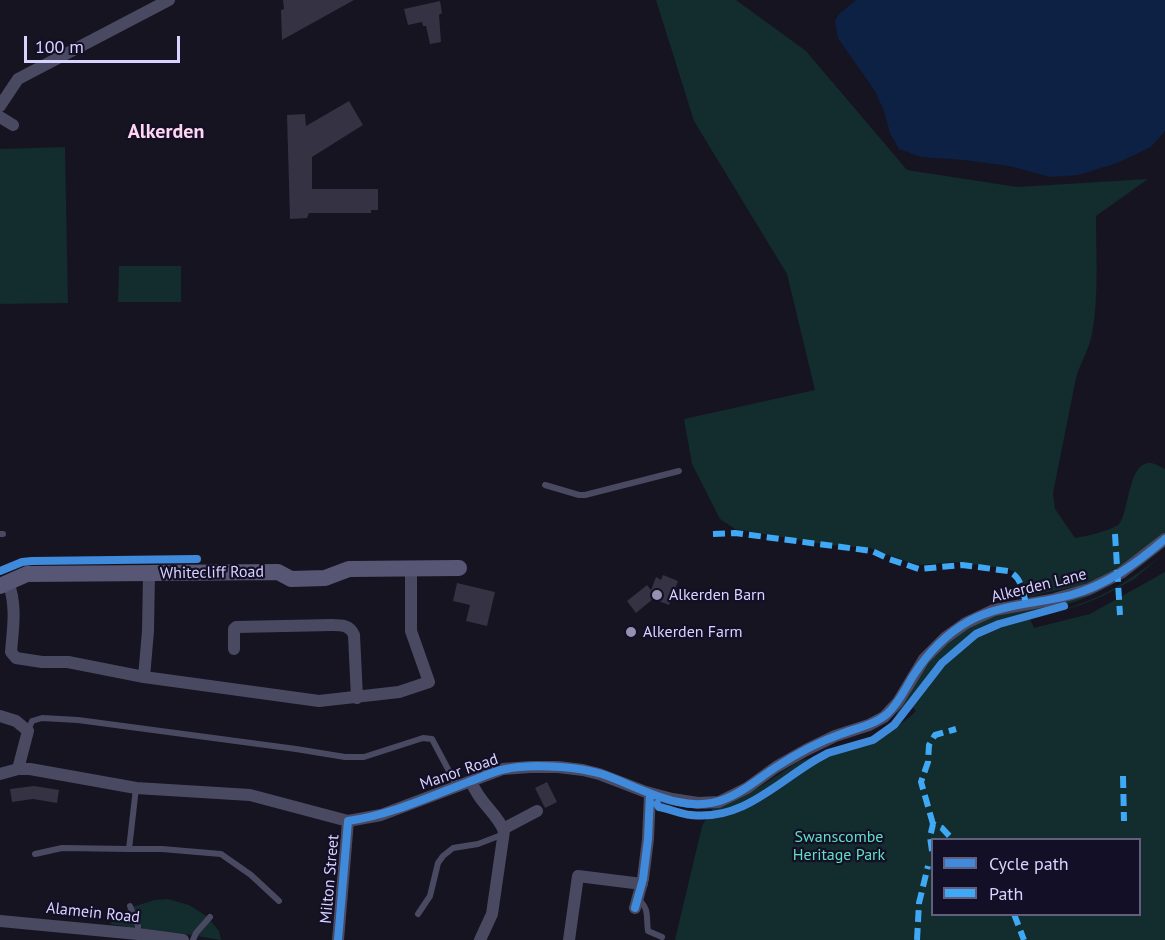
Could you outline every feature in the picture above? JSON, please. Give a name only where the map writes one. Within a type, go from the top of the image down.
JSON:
[{"type":"street","points":[[0,106],[18,79],[169,0]]},
{"type":"street","points":[[0,117],[13,125]]},
{"type":"street","name":"Alkerden Lane","points":[[650,794],[698,804],[719,802],[732,796],[799,753],[836,736],[869,725],[887,714],[898,702],[924,659],[950,634],[966,623],[994,610],[1051,600],[1089,589],[1121,573],[1165,539]]},
{"type":"street","points":[[4,584],[14,603],[11,652],[14,657],[42,662],[68,662],[144,677],[319,701],[399,692],[429,682],[411,631],[411,568]]},
{"type":"street","name":"Whitecliff Road","points":[[4,584],[27,574],[278,572],[291,579],[302,579],[325,578],[349,569],[459,568]]},
{"type":"street","points":[[144,677],[149,573]]},
{"type":"street","points":[[234,649],[234,629],[236,627],[345,626],[354,635],[357,698]]},
{"type":"street","points":[[0,716],[16,721],[28,731],[18,769]]},
{"type":"street","name":"Manor Road","points":[[0,774],[18,769],[136,788],[250,795],[348,820],[381,815],[507,769],[558,767],[599,774],[650,794]]},
{"type":"street","points":[[471,781],[478,797],[503,831],[492,914],[480,940]]},
{"type":"street","points":[[636,904],[642,884],[648,839],[650,794]]},
{"type":"street","points":[[503,831],[537,811]]},
{"type":"street","name":"Milton Street","points":[[338,940],[348,820]]},
{"type":"street","points":[[569,940],[578,876],[642,884]]},
{"type":"street","name":"Alamein Road","points":[[0,921],[183,940]]},
{"type":"lane","points":[[546,484],[585,495],[679,471]]},
{"type":"lane","points":[[28,731],[32,721],[42,718],[78,720],[345,757],[364,757],[423,738],[432,739],[457,786]]},
{"type":"lane","points":[[129,849],[136,788]]},
{"type":"lane","points":[[418,914],[430,896],[438,863],[443,856],[453,848],[478,844],[503,831]]},
{"type":"lane","points":[[35,854],[62,848],[162,849],[220,854],[253,877],[279,901]]},
{"type":"lane","points":[[636,904],[643,904],[648,930],[662,937]]},
{"type":"lane","points":[[130,906],[141,936]]},
{"type":"lane","points":[[193,940],[210,917]]},
{"type":"green space","points":[[656,0],[736,0],[806,51],[907,170],[1017,187],[1148,179],[1096,216],[1096,290],[1092,334],[1076,378],[1053,493],[1055,509],[1075,538],[1098,533],[1119,524],[1136,472],[1141,466],[1148,463],[1154,464],[1165,469],[1165,536],[1096,580],[1030,597],[1018,575],[1003,568],[954,562],[920,565],[870,548],[828,545],[735,529],[720,519],[692,464],[684,419],[815,390],[787,274],[694,121]]},
{"type":"green space","points":[[65,147],[68,303],[0,304],[0,149]]},
{"type":"green space","points":[[119,266],[181,266],[181,302],[118,302]]},
{"type":"green space","points":[[1165,545],[1132,572],[1097,593],[1071,603],[1022,614],[975,632],[953,649],[926,679],[902,713],[896,714],[922,669],[947,642],[967,628],[998,614],[1055,604]]},
{"type":"green space","name":"Swanscombe Heritage Park","points":[[1165,553],[1134,579],[1103,596],[1081,605],[1030,619],[1034,628],[1090,614],[1165,572],[1165,940],[675,940],[702,826],[712,809],[760,787],[799,761],[870,743],[886,735],[916,711],[912,707],[952,658],[982,634],[1003,625],[1087,601],[1133,577]]},
{"type":"green space","points":[[168,899],[189,905],[208,917],[192,935],[144,929],[140,926],[132,907],[155,900]]},
{"type":"green space","points":[[128,909],[136,928],[110,924],[115,918]]},
{"type":"green space","points":[[210,920],[219,931],[221,940],[197,936]]},
{"type":"water","points":[[856,0],[1165,0],[1165,131],[1151,147],[1117,163],[1078,175],[1050,177],[1010,166],[921,157],[899,149],[890,133],[875,91],[838,38],[835,21],[839,14]]},
{"type":"building","points":[[283,0],[354,0],[282,40]]},
{"type":"building","points":[[440,1],[441,42],[430,44],[426,26],[423,26],[422,22],[408,25],[404,9]]},
{"type":"building","points":[[349,101],[363,125],[312,157],[312,189],[378,189],[378,210],[371,210],[371,213],[309,213],[307,218],[290,219],[287,115],[305,114],[306,126]]},
{"type":"building","name":"Alkerden Barn","points":[[663,575],[678,581],[669,605],[653,599],[636,613],[627,601],[647,585],[651,590],[656,577],[661,580]]},
{"type":"building","points":[[457,583],[495,592],[487,626],[466,621],[470,605],[453,601]]},
{"type":"building","points":[[547,782],[557,802],[545,808],[535,788]]},
{"type":"building","points":[[34,786],[59,790],[57,803],[33,799],[12,802],[10,789]]},
{"type":"marked path","points":[[713,534],[735,533],[872,551],[919,569],[962,565],[1008,571],[1019,580],[1026,604]]},
{"type":"marked path","points":[[1115,534],[1120,615]]},
{"type":"marked path","points":[[933,824],[921,782],[928,762],[929,745],[935,735],[956,729]]},
{"type":"marked path","points":[[1123,776],[1124,821]]},
{"type":"marked path","points":[[931,844],[933,824],[942,828],[951,838]]},
{"type":"marked path","points":[[917,940],[919,903],[928,866]]},
{"type":"marked path","points":[[1015,916],[1024,940]]},
{"type":"cycle path","points":[[338,940],[348,821],[395,810],[497,771],[526,766],[592,771],[678,802],[710,803],[725,799],[745,789],[807,749],[882,718],[902,696],[918,668],[931,652],[945,638],[969,621],[993,611],[1084,591],[1132,565],[1165,539]]},
{"type":"cycle path","points":[[0,571],[22,562],[32,561],[197,559]]},
{"type":"cycle path","points":[[657,804],[659,807],[691,815],[709,815],[742,806],[828,753],[873,740],[894,725],[942,663],[976,634],[999,624],[1064,606]]},
{"type":"cycle path","points":[[635,908],[643,879],[650,794]]},
{"type":"place","name":"Alkerden Barn","points":[[657,595]]},
{"type":"place","name":"Alkerden Farm","points":[[631,632]]},
{"type":"district","name":"Alkerden","points":[[166,132]]}]
